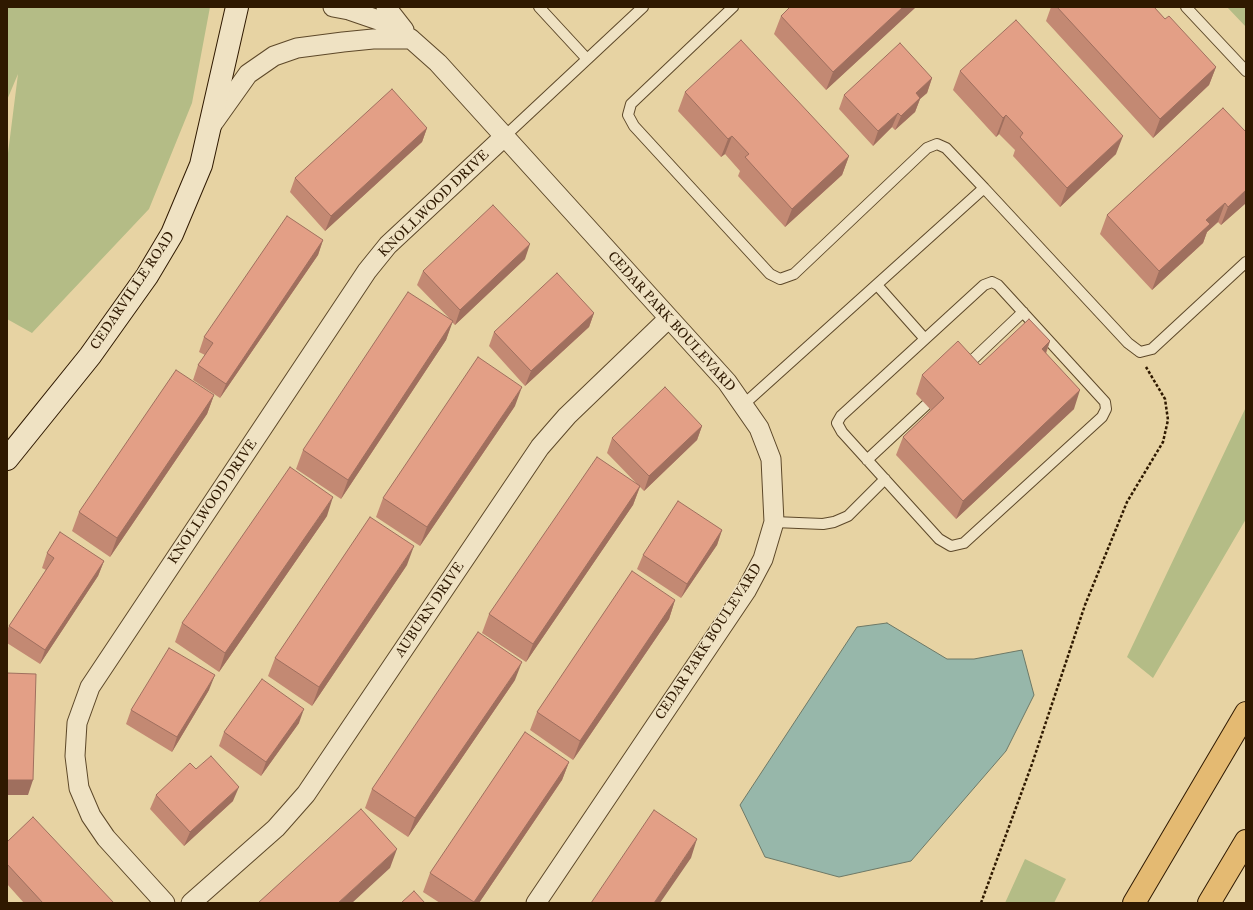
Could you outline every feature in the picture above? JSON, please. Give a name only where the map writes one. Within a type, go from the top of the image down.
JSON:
[{"type":"highway","points":[[1134,903],[1246,713]]},
{"type":"highway","points":[[1209,903],[1246,841]]},
{"type":"main road","name":"CEDARVILLE ROAD","points":[[7,459],[90,356],[147,276],[172,234],[200,165],[237,7]]},
{"type":"street","name":"CEDAR PARK BOULEVARD","points":[[333,7],[349,10],[384,22],[411,39],[438,63],[727,382],[759,428],[771,459],[774,522],[763,559],[746,591],[536,903]]},
{"type":"street","points":[[386,7],[411,39]]},
{"type":"street","points":[[209,130],[248,74],[274,56],[297,48],[343,42],[373,39],[411,39]]},
{"type":"street","name":"KNOLLWOOD DRIVE","points":[[165,903],[106,838],[91,816],[79,788],[75,756],[77,723],[90,687],[367,271],[388,245],[505,136]]},
{"type":"street","name":"AUBURN DRIVE","points":[[191,903],[276,828],[306,794],[540,447],[567,416],[669,318]]},
{"type":"lane","points":[[539,7],[587,59]]},
{"type":"lane","points":[[505,136],[643,7]]},
{"type":"lane","points":[[733,7],[630,104],[628,115],[634,126],[770,274],[780,280],[794,274],[927,148],[936,144],[946,148],[1128,343],[1140,352],[1152,349],[1246,262]]},
{"type":"lane","points":[[1186,7],[1246,71]]},
{"type":"lane","points":[[743,405],[984,188]]},
{"type":"lane","points":[[992,282],[998,284],[1023,312],[1105,402],[1106,409],[1102,417],[964,543],[951,546],[939,539],[842,432],[837,423],[841,416],[984,285],[992,282]]},
{"type":"lane","points":[[878,284],[926,339]]},
{"type":"lane","points":[[962,371],[1023,312]]},
{"type":"lane","points":[[867,460],[926,405]]},
{"type":"lane","points":[[774,522],[823,524],[834,522],[848,516],[885,479]]},
{"type":"path","points":[[981,903],[1032,764],[1085,605],[1127,502],[1163,442],[1168,420],[1164,399],[1140,352]]},
{"type":"green space","points":[[7,7],[210,7],[192,103],[149,209],[32,333],[7,319],[7,161],[18,74],[7,100]]},
{"type":"green space","points":[[1227,7],[1246,7],[1246,27]]},
{"type":"green space","points":[[1246,407],[1246,519],[1153,678],[1127,657]]},
{"type":"green space","points":[[1025,859],[1066,879],[1054,903],[1005,903]]},
{"type":"shaded area","points":[[887,623],[947,659],[974,659],[1022,650],[1034,695],[1006,751],[911,861],[839,877],[765,857],[740,805],[857,627]]},
{"type":"building","points":[[790,7],[903,7],[833,72],[781,16]]},
{"type":"building","points":[[1057,7],[1154,7],[1165,19],[1169,16],[1216,67],[1160,119]]},
{"type":"building","points":[[1016,20],[1123,136],[1067,188],[1020,137],[1023,133],[1006,115],[1003,118],[960,71]]},
{"type":"building","points":[[741,40],[849,156],[792,209],[745,157],[749,154],[732,136],[728,139],[685,92]]},
{"type":"building","points":[[900,43],[932,78],[916,93],[920,98],[901,116],[898,113],[878,131],[844,95]]},
{"type":"building","points":[[392,89],[427,128],[331,216],[295,178]]},
{"type":"building","points":[[1223,108],[1246,132],[1246,190],[1228,207],[1225,203],[1206,220],[1210,224],[1159,271],[1107,215]]},
{"type":"building","points":[[493,205],[530,244],[460,310],[423,271]]},
{"type":"building","points":[[287,216],[323,240],[226,384],[198,365],[213,343],[204,337]]},
{"type":"building","points":[[557,273],[594,313],[531,371],[494,332]]},
{"type":"building","points":[[408,292],[453,321],[348,480],[303,450]]},
{"type":"building","points":[[1029,319],[1050,341],[1042,349],[1080,390],[963,501],[903,437],[944,398],[922,375],[958,341],[980,365]]},
{"type":"building","points":[[478,357],[522,387],[427,527],[383,498]]},
{"type":"building","points":[[176,370],[214,395],[117,538],[79,512]]},
{"type":"building","points":[[665,387],[702,426],[649,476],[612,438]]},
{"type":"building","points":[[597,457],[640,486],[533,644],[489,614]]},
{"type":"building","points":[[290,467],[333,497],[225,653],[182,623]]},
{"type":"building","points":[[678,501],[722,530],[687,584],[643,555]]},
{"type":"building","points":[[370,517],[414,546],[319,687],[275,658]]},
{"type":"building","points":[[60,532],[104,561],[45,650],[9,626],[54,558],[47,553]]},
{"type":"building","points":[[632,571],[675,600],[580,741],[537,712]]},
{"type":"building","points":[[478,632],[522,662],[415,818],[372,789]]},
{"type":"building","points":[[169,648],[215,675],[177,737],[131,710]]},
{"type":"building","points":[[7,673],[36,674],[33,780],[7,780]]},
{"type":"building","points":[[262,679],[304,709],[266,762],[224,732]]},
{"type":"building","points":[[525,732],[569,762],[474,902],[430,873]]},
{"type":"building","points":[[211,756],[239,787],[190,832],[156,795],[190,763],[196,769]]},
{"type":"building","points":[[361,809],[397,849],[338,903],[258,903]]},
{"type":"building","points":[[654,810],[697,839],[654,903],[591,903]]},
{"type":"building","points":[[33,817],[114,903],[43,903],[7,864],[7,842]]},
{"type":"building","points":[[414,891],[425,903],[401,903]]}]
